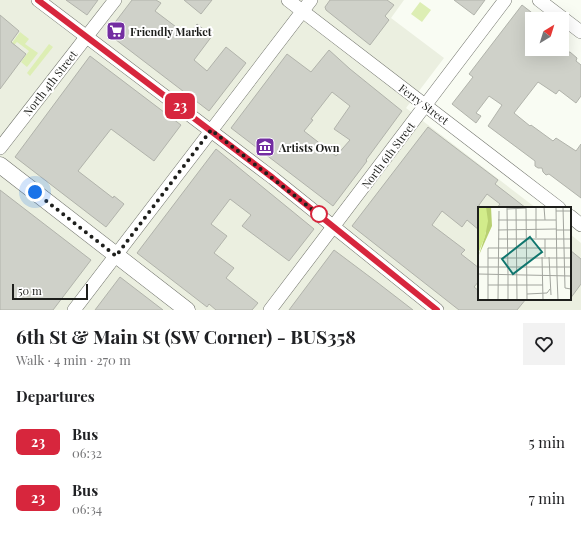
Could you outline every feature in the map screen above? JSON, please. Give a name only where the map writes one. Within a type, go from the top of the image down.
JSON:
[{"type":"main road","points":[[0,165],[187,310]]},
{"type":"street","points":[[38,0],[211,130],[334,226],[437,310]]},
{"type":"street","name":"North 4th Street","points":[[0,148],[115,0]]},
{"type":"street","name":"Ferry Street","points":[[288,0],[558,207]]},
{"type":"street","points":[[74,310],[311,0]]},
{"type":"street","name":"North 6th Street","points":[[270,310],[506,0]]},
{"type":"street","points":[[539,0],[581,32]]},
{"type":"street","points":[[571,217],[581,225]]},
{"type":"shaded area","points":[[0,0],[404,0],[391,18],[444,58],[406,108],[535,207],[478,207],[478,300],[571,300],[571,235],[581,243],[581,310],[0,310]]},
{"type":"green space","points":[[420,2],[431,10],[422,22],[411,14]]},
{"type":"green space","points":[[20,32],[29,39],[25,44],[38,53],[27,67],[21,62],[29,51],[17,42],[11,48],[9,47]]},
{"type":"green space","points":[[49,44],[53,47],[30,76],[27,73]]},
{"type":"building","points":[[66,0],[98,0],[87,15]]},
{"type":"building","points":[[132,0],[156,0],[161,3],[155,11],[188,36],[197,24],[212,36],[194,60],[207,71],[226,47],[246,63],[209,111],[107,33]]},
{"type":"building","points":[[184,0],[212,0],[201,14]]},
{"type":"building","points":[[330,0],[387,0],[394,5],[385,16],[389,20],[370,45],[326,10],[325,7]]},
{"type":"building","points":[[454,0],[485,0],[474,15]]},
{"type":"building","points":[[522,5],[531,12],[525,12],[525,56],[569,56],[570,52],[577,58],[576,61],[581,65],[581,96],[576,103],[559,90],[556,94],[538,82],[514,113],[530,126],[531,125],[553,141],[556,138],[576,151],[581,144],[581,198],[549,174],[546,175],[542,168],[535,166],[535,161],[488,126],[502,105],[489,96],[476,113],[481,116],[476,123],[452,104],[473,77],[469,74]]},
{"type":"building","points":[[0,15],[19,31],[11,42],[26,54],[0,89]]},
{"type":"building","points":[[329,50],[402,111],[333,206],[231,128],[287,54],[311,72]],"holes":[[[332,92],[350,106],[334,129],[350,140],[336,156],[304,131],[313,120],[311,119]]]},
{"type":"building","points":[[90,56],[181,125],[154,161],[111,129],[78,171],[113,198],[114,196],[124,204],[106,227],[15,157]]},
{"type":"building","points":[[428,127],[498,180],[495,184],[525,207],[498,207],[500,204],[487,194],[478,207],[478,229],[467,220],[462,227],[442,211],[432,225],[465,250],[461,254],[478,267],[478,282],[474,287],[478,290],[478,300],[525,300],[517,310],[459,310],[352,226]]},
{"type":"building","points":[[216,149],[314,229],[289,261],[242,226],[251,215],[230,199],[211,224],[227,236],[214,253],[234,268],[226,278],[258,303],[252,310],[216,310],[209,304],[207,307],[137,253]]},
{"type":"building","points":[[0,190],[91,260],[53,310],[0,310]]},
{"type":"building","points":[[334,250],[378,283],[413,310],[289,310]]},
{"type":"building","points":[[571,251],[581,259],[581,284],[571,298]]},
{"type":"building","points":[[120,277],[163,310],[95,310]]},
{"type":"bus line","name":"23","points":[[38,0],[273,178],[437,310]]},
{"type":"place","name":"Friendly Market","points":[[116,31]]},
{"type":"place","name":"Artists Own","points":[[265,147]]},
{"type":"route","points":[[35,192],[116,256],[211,130],[323,218],[319,214]]}]
